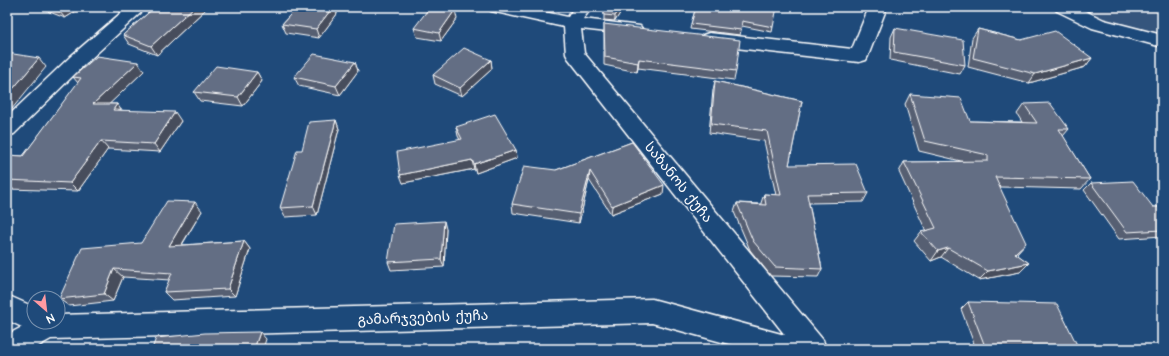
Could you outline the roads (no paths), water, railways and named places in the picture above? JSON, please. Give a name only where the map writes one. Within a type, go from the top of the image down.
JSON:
[{"type":"street","points":[[7,129],[78,60],[138,7]]},
{"type":"street","points":[[497,7],[577,15],[650,32]]},
{"type":"street","points":[[688,36],[860,56],[878,7]]},
{"type":"street","points":[[1063,7],[1098,24],[1162,41]]},
{"type":"street","name":"საზანოს ქუჩა","points":[[577,15],[575,54],[813,349]]},
{"type":"street","points":[[7,307],[26,316]]},
{"type":"street","name":"გამარჯვების ქუჩა","points":[[66,322],[652,311],[792,349]]},
{"type":"street","points":[[7,348],[31,330]]},
{"type":"street","points":[[23,349],[35,330]]}]
